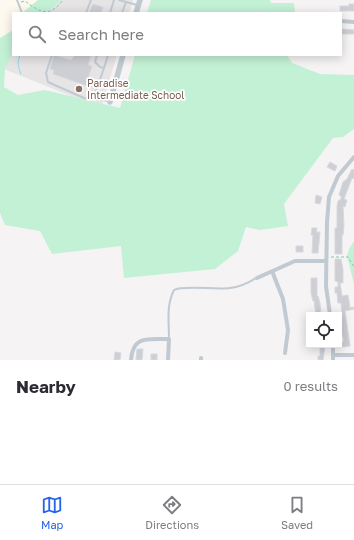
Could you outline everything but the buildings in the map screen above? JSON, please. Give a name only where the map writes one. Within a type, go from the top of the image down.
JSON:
[{"type":"street","points":[[342,21],[354,22]]},
{"type":"street","points":[[110,102],[123,56]]},
{"type":"street","points":[[330,312],[326,288],[327,213],[331,191],[341,171],[354,157]]},
{"type":"street","points":[[257,278],[295,261],[326,259]]},
{"type":"street","points":[[272,271],[283,299],[288,330],[285,354]]},
{"type":"street","points":[[131,360],[133,347],[141,340],[169,339],[168,360]]},
{"type":"street","points":[[333,358],[354,355]]},
{"type":"lane","points":[[17,0],[22,12]]},
{"type":"lane","points":[[86,12],[91,0]]},
{"type":"lane","points":[[110,12],[114,0]]},
{"type":"lane","points":[[119,0],[139,3]]},
{"type":"lane","points":[[122,12],[126,2]]},
{"type":"lane","points":[[50,56],[46,73],[48,82],[84,98],[100,99],[110,102]]},
{"type":"lane","points":[[97,56],[95,62],[100,67],[104,68]]},
{"type":"lane","points":[[96,91],[108,56]]},
{"type":"lane","points":[[169,339],[168,313],[174,290],[182,287],[210,289],[239,287],[257,278]]},
{"type":"path","points":[[18,3],[25,1],[40,12],[50,12],[63,0]]},
{"type":"path","points":[[326,259],[348,257],[354,267]]},
{"type":"shaded area","points":[[0,0],[38,0],[23,12],[12,12],[12,31],[0,38]]},
{"type":"shaded area","points":[[57,0],[133,0],[129,12],[39,12]]},
{"type":"shaded area","name":"Paradise Intermediate School","points":[[12,49],[12,56],[117,56],[101,108],[4,69]]},
{"type":"green space","points":[[38,0],[61,0],[46,12],[23,12]]},
{"type":"green space","points":[[151,0],[270,0],[271,3],[294,3],[295,12],[147,12]]},
{"type":"green space","points":[[12,31],[12,56],[5,68],[4,87],[18,95],[45,90],[120,108],[135,56],[288,56],[292,63],[320,74],[354,75],[354,129],[343,137],[333,138],[284,204],[288,226],[260,230],[246,227],[238,251],[215,269],[124,278],[121,246],[52,254],[40,231],[5,225],[0,213],[0,38]]},
{"type":"green space","points":[[354,241],[354,284],[347,256]]},
{"type":"waterway","points":[[20,56],[18,64],[21,74]]},
{"type":"place","name":"Paradise Intermediate School","points":[[79,89]]}]
